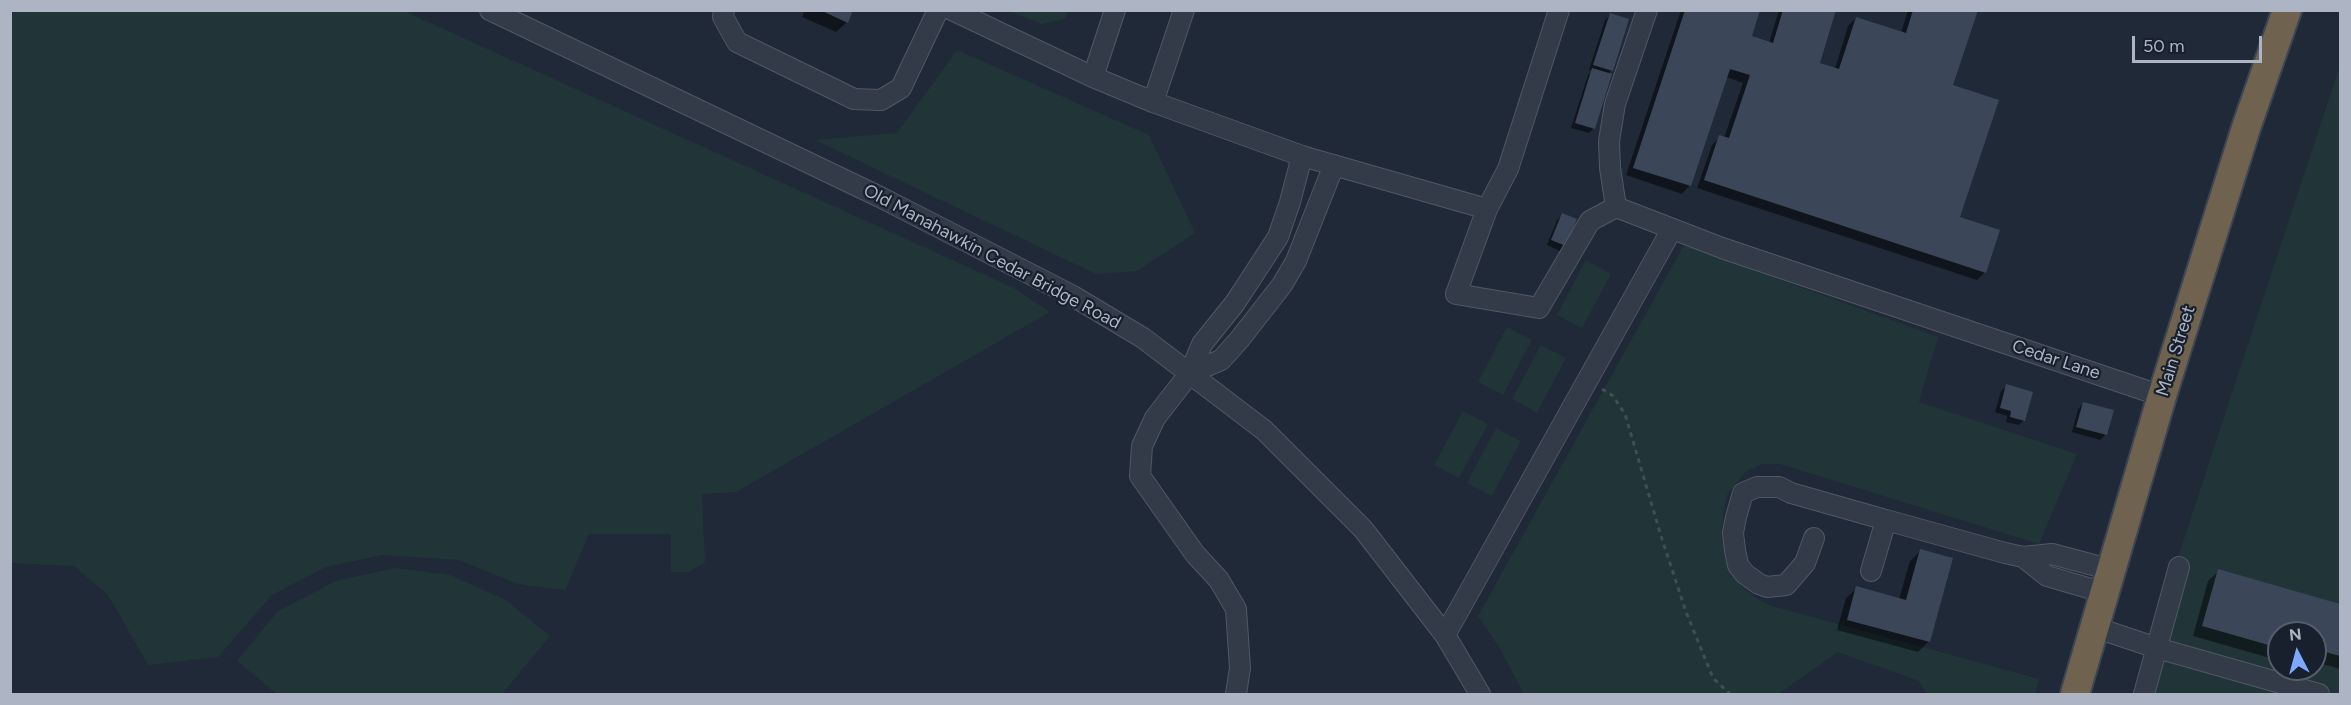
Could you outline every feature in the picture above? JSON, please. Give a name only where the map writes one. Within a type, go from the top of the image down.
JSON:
[{"type":"highway","name":"Main Street","points":[[2075,694],[2162,396],[2246,128],[2287,10]]},
{"type":"street","name":"Old Manahawkin Cedar Bridge Road","points":[[490,10],[871,192],[1073,296],[1143,338],[1264,430],[1363,529],[1445,635],[1480,694]]},
{"type":"street","points":[[724,10],[723,17],[737,42],[854,99],[881,100],[902,88],[938,10]]},
{"type":"street","points":[[952,10],[1094,77],[1153,102],[1302,156],[1488,209]]},
{"type":"street","points":[[1094,77],[1115,10]]},
{"type":"street","points":[[1153,102],[1184,10]]},
{"type":"street","points":[[1559,10],[1508,169],[1488,209],[1456,294],[1539,308],[1590,221],[1616,207],[1610,168],[1609,141],[1615,104],[1647,10]]},
{"type":"street","points":[[1236,694],[1240,668],[1236,609],[1219,580],[1195,554],[1140,476],[1142,446],[1155,418],[1190,373],[1202,344],[1235,303],[1264,262],[1278,237],[1302,156]]},
{"type":"street","points":[[1190,373],[1221,360],[1282,285],[1296,261],[1334,165]]},
{"type":"street","name":"Cedar Lane","points":[[1616,207],[1732,251],[2162,396]]},
{"type":"street","points":[[1445,635],[1672,229]]},
{"type":"street","points":[[1814,538],[1806,563],[1786,585],[1767,587],[1759,584],[1745,574],[1738,565],[1735,550],[1733,533],[1743,493],[1757,487],[1779,487],[1791,493],[2023,557],[2047,576],[2108,581]]},
{"type":"street","points":[[1871,571],[1886,520]]},
{"type":"street","points":[[2144,694],[2179,567]]},
{"type":"street","points":[[2094,627],[2157,648],[2319,694]]},
{"type":"path","points":[[1587,380],[1613,396],[1625,414],[1686,612],[1713,678],[1730,694]]},
{"type":"green space","points":[[10,11],[404,11],[1014,288],[1050,312],[736,492],[702,494],[705,562],[690,572],[671,572],[671,534],[589,534],[565,590],[518,584],[459,560],[382,555],[326,567],[272,595],[218,657],[148,665],[108,595],[74,566],[11,563]]},
{"type":"green space","points":[[1009,11],[1069,11],[1064,19],[1042,24]]},
{"type":"green space","points":[[957,50],[1149,135],[1195,233],[1137,271],[1096,274],[815,140],[897,133]]},
{"type":"green space","points":[[2340,65],[2340,694],[2133,694]]},
{"type":"green space","points":[[1684,245],[1938,337],[1919,402],[2077,454],[2039,544],[1780,464],[1763,464],[1746,471],[1727,495],[1723,515],[1723,534],[1729,561],[1739,584],[1754,597],[1772,606],[2039,679],[2035,694],[1927,694],[1919,681],[1838,652],[1778,694],[1524,694],[1499,647],[1478,616]]},
{"type":"green space","points":[[1586,260],[1611,274],[1582,328],[1557,315]]},
{"type":"green space","points":[[1507,327],[1532,340],[1503,395],[1478,382]]},
{"type":"green space","points":[[1541,345],[1566,358],[1537,413],[1512,399]]},
{"type":"green space","points":[[1463,411],[1488,424],[1459,478],[1434,465]]},
{"type":"green space","points":[[1496,428],[1521,441],[1492,496],[1467,483]]},
{"type":"green space","points":[[395,568],[450,575],[506,600],[550,636],[502,694],[277,694],[237,661],[278,611],[336,581]]},
{"type":"building","points":[[820,10],[853,10],[848,23]]},
{"type":"building","points":[[1685,10],[1760,10],[1752,36],[1773,43],[1783,10],[1836,10],[1820,63],[1839,69],[1856,17],[1906,33],[1913,10],[1978,10],[1953,85],[1999,100],[1960,217],[2000,230],[1986,273],[1704,180],[1719,135],[1729,138],[1750,75],[1730,69],[1691,186],[1633,168]]},
{"type":"building","points":[[1610,13],[1629,19],[1613,71],[1593,65]]},
{"type":"building","points":[[1592,68],[1612,74],[1595,129],[1575,123]]},
{"type":"building","points":[[1562,213],[1577,219],[1566,246],[1551,240]]},
{"type":"building","points":[[2006,384],[2033,392],[2025,421],[2010,417],[2011,411],[2000,408]]},
{"type":"building","points":[[2083,402],[2114,410],[2107,435],[2076,427]]},
{"type":"building","points":[[1920,549],[1953,558],[1930,642],[1847,620],[1856,586],[1906,600]]},
{"type":"building","points":[[2218,569],[2340,604],[2340,656],[2327,652],[2327,621],[2267,621],[2267,645],[2202,626]]}]
